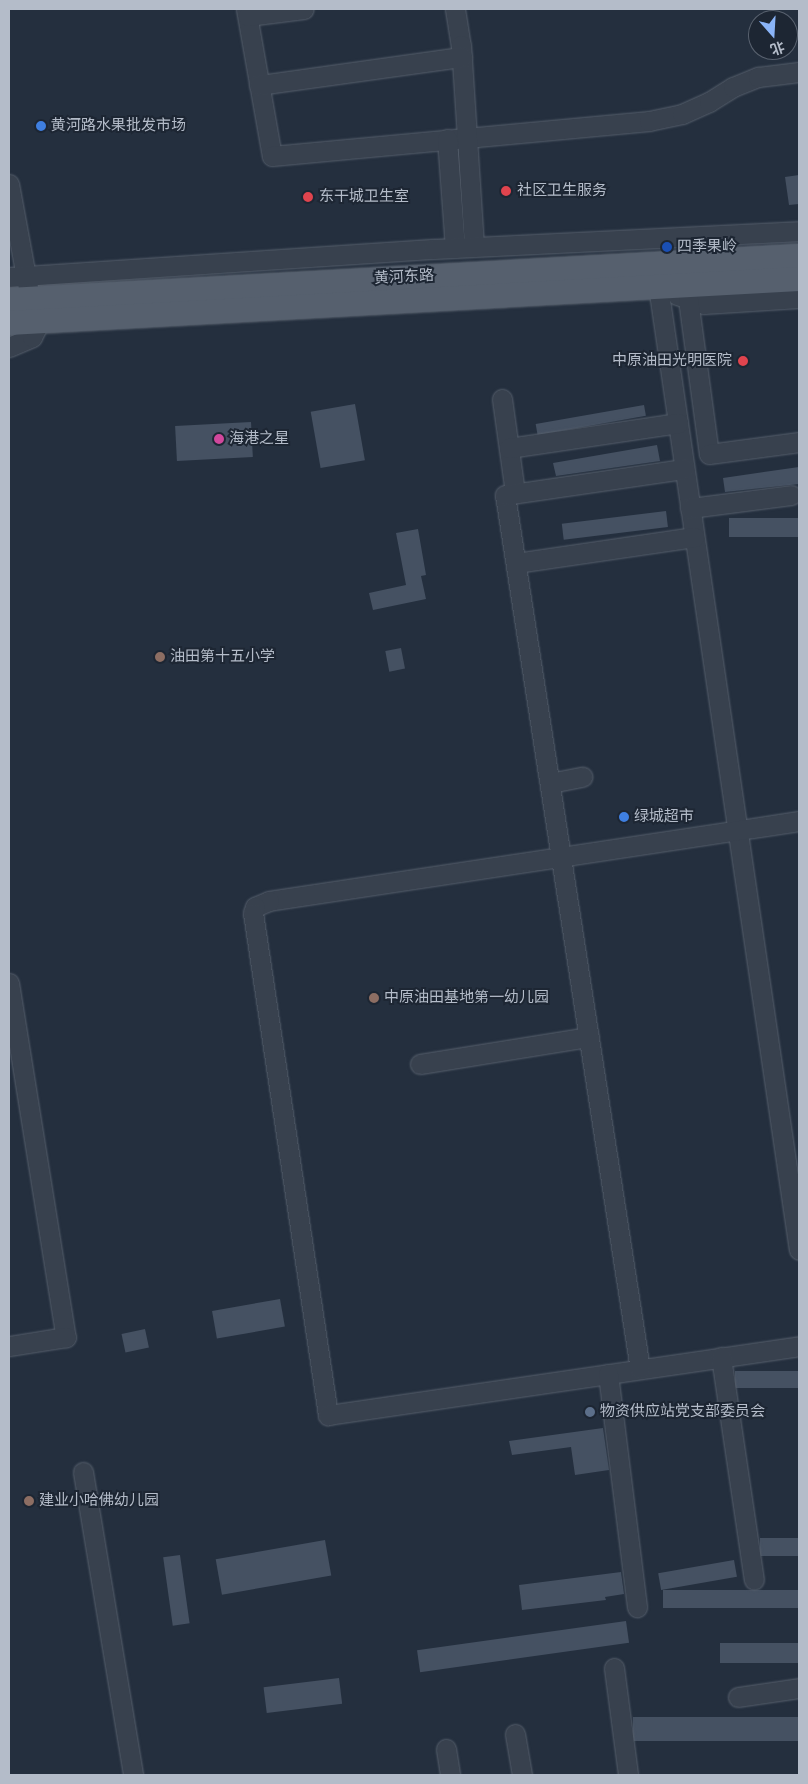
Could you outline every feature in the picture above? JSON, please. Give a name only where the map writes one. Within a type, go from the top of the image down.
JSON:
[{"type":"main road","name":"黄河东路","points":[[20,299],[799,256]]},
{"type":"main road","name":"黄河东路","points":[[9,323],[799,279]]},
{"type":"street","points":[[304,9],[247,12],[272,156],[649,120],[682,114],[733,87],[758,77],[799,72]]},
{"type":"street","points":[[456,9],[462,57],[467,137],[464,248]]},
{"type":"street","points":[[259,85],[462,57]]},
{"type":"street","points":[[447,139],[464,248]]},
{"type":"street","points":[[9,184],[20,299]]},
{"type":"street","points":[[17,276],[464,248],[799,231]]},
{"type":"street","points":[[658,286],[704,304],[799,298]]},
{"type":"street","points":[[658,286],[799,1250]]},
{"type":"street","points":[[688,299],[709,454],[799,442]]},
{"type":"street","points":[[9,347],[32,337],[40,321]]},
{"type":"street","points":[[502,399],[509,448],[510,494],[516,563],[640,1369]]},
{"type":"street","points":[[509,448],[678,423]]},
{"type":"street","points":[[510,494],[684,469]]},
{"type":"street","points":[[690,508],[791,495]]},
{"type":"street","points":[[516,563],[694,537]]},
{"type":"street","points":[[550,783],[582,778]]},
{"type":"street","points":[[799,820],[269,901],[255,907],[252,914],[328,1414],[799,1346]]},
{"type":"street","points":[[9,983],[66,1338],[9,1346]]},
{"type":"street","points":[[420,1064],[589,1037]]},
{"type":"street","points":[[722,1358],[754,1580]]},
{"type":"street","points":[[608,1374],[637,1607]]},
{"type":"street","points":[[83,1472],[133,1775]]},
{"type":"street","points":[[614,1668],[628,1775]]},
{"type":"street","points":[[738,1697],[799,1688]]},
{"type":"street","points":[[515,1734],[522,1775]]},
{"type":"street","points":[[446,1749],[450,1775]]},
{"type":"building","points":[[799,175],[799,204],[789,205],[785,177]]},
{"type":"building","points":[[355,404],[365,460],[321,468],[311,412]]},
{"type":"building","points":[[644,405],[646,416],[538,435],[536,424]]},
{"type":"building","points":[[251,422],[253,457],[177,461],[175,426]]},
{"type":"building","points":[[657,445],[660,461],[556,476],[553,463]]},
{"type":"building","points":[[799,467],[799,484],[725,492],[723,478]]},
{"type":"building","points":[[666,511],[668,527],[564,540],[562,524]]},
{"type":"building","points":[[729,518],[799,518],[799,537],[729,537]]},
{"type":"building","points":[[418,529],[426,575],[421,576],[426,599],[373,610],[369,593],[406,585],[396,533]]},
{"type":"building","points":[[401,648],[405,669],[389,672],[385,651]]},
{"type":"building","points":[[280,1299],[285,1327],[217,1339],[212,1311]]},
{"type":"building","points":[[145,1329],[149,1348],[125,1353],[122,1334]]},
{"type":"building","points":[[735,1371],[799,1371],[799,1388],[735,1388]]},
{"type":"building","points":[[603,1428],[609,1470],[575,1475],[571,1447],[512,1455],[509,1441]]},
{"type":"building","points":[[760,1538],[799,1538],[799,1556],[760,1556]]},
{"type":"building","points":[[325,1540],[331,1575],[222,1595],[216,1559]]},
{"type":"building","points":[[180,1555],[190,1623],[173,1626],[163,1557]]},
{"type":"building","points":[[734,1560],[737,1577],[661,1590],[658,1573]]},
{"type":"building","points":[[621,1572],[624,1594],[605,1597],[606,1600],[522,1610],[519,1585]]},
{"type":"building","points":[[663,1590],[799,1590],[799,1608],[663,1608]]},
{"type":"building","points":[[626,1621],[629,1643],[420,1672],[417,1650]]},
{"type":"building","points":[[720,1643],[799,1643],[799,1663],[720,1663]]},
{"type":"building","points":[[339,1678],[342,1704],[267,1713],[264,1687]]},
{"type":"building","points":[[633,1717],[799,1717],[799,1741],[633,1741]]},
{"type":"place","name":"黄河路水果批发市场","points":[[41,126]]},
{"type":"place","name":"社区卫生服务","points":[[506,191]]},
{"type":"place","name":"东干城卫生室","points":[[308,197]]},
{"type":"place","name":"四季果岭","points":[[667,247]]},
{"type":"place","name":"中原油田光明医院","points":[[743,361]]},
{"type":"place","name":"海港之星","points":[[219,439]]},
{"type":"place","name":"油田第十五小学","points":[[160,657]]},
{"type":"place","name":"绿城超市","points":[[624,817]]},
{"type":"place","name":"中原油田基地第一幼儿园","points":[[374,998]]},
{"type":"place","name":"物资供应站党支部委员会","points":[[590,1412]]},
{"type":"place","name":"建业小哈佛幼儿园","points":[[29,1501]]}]
